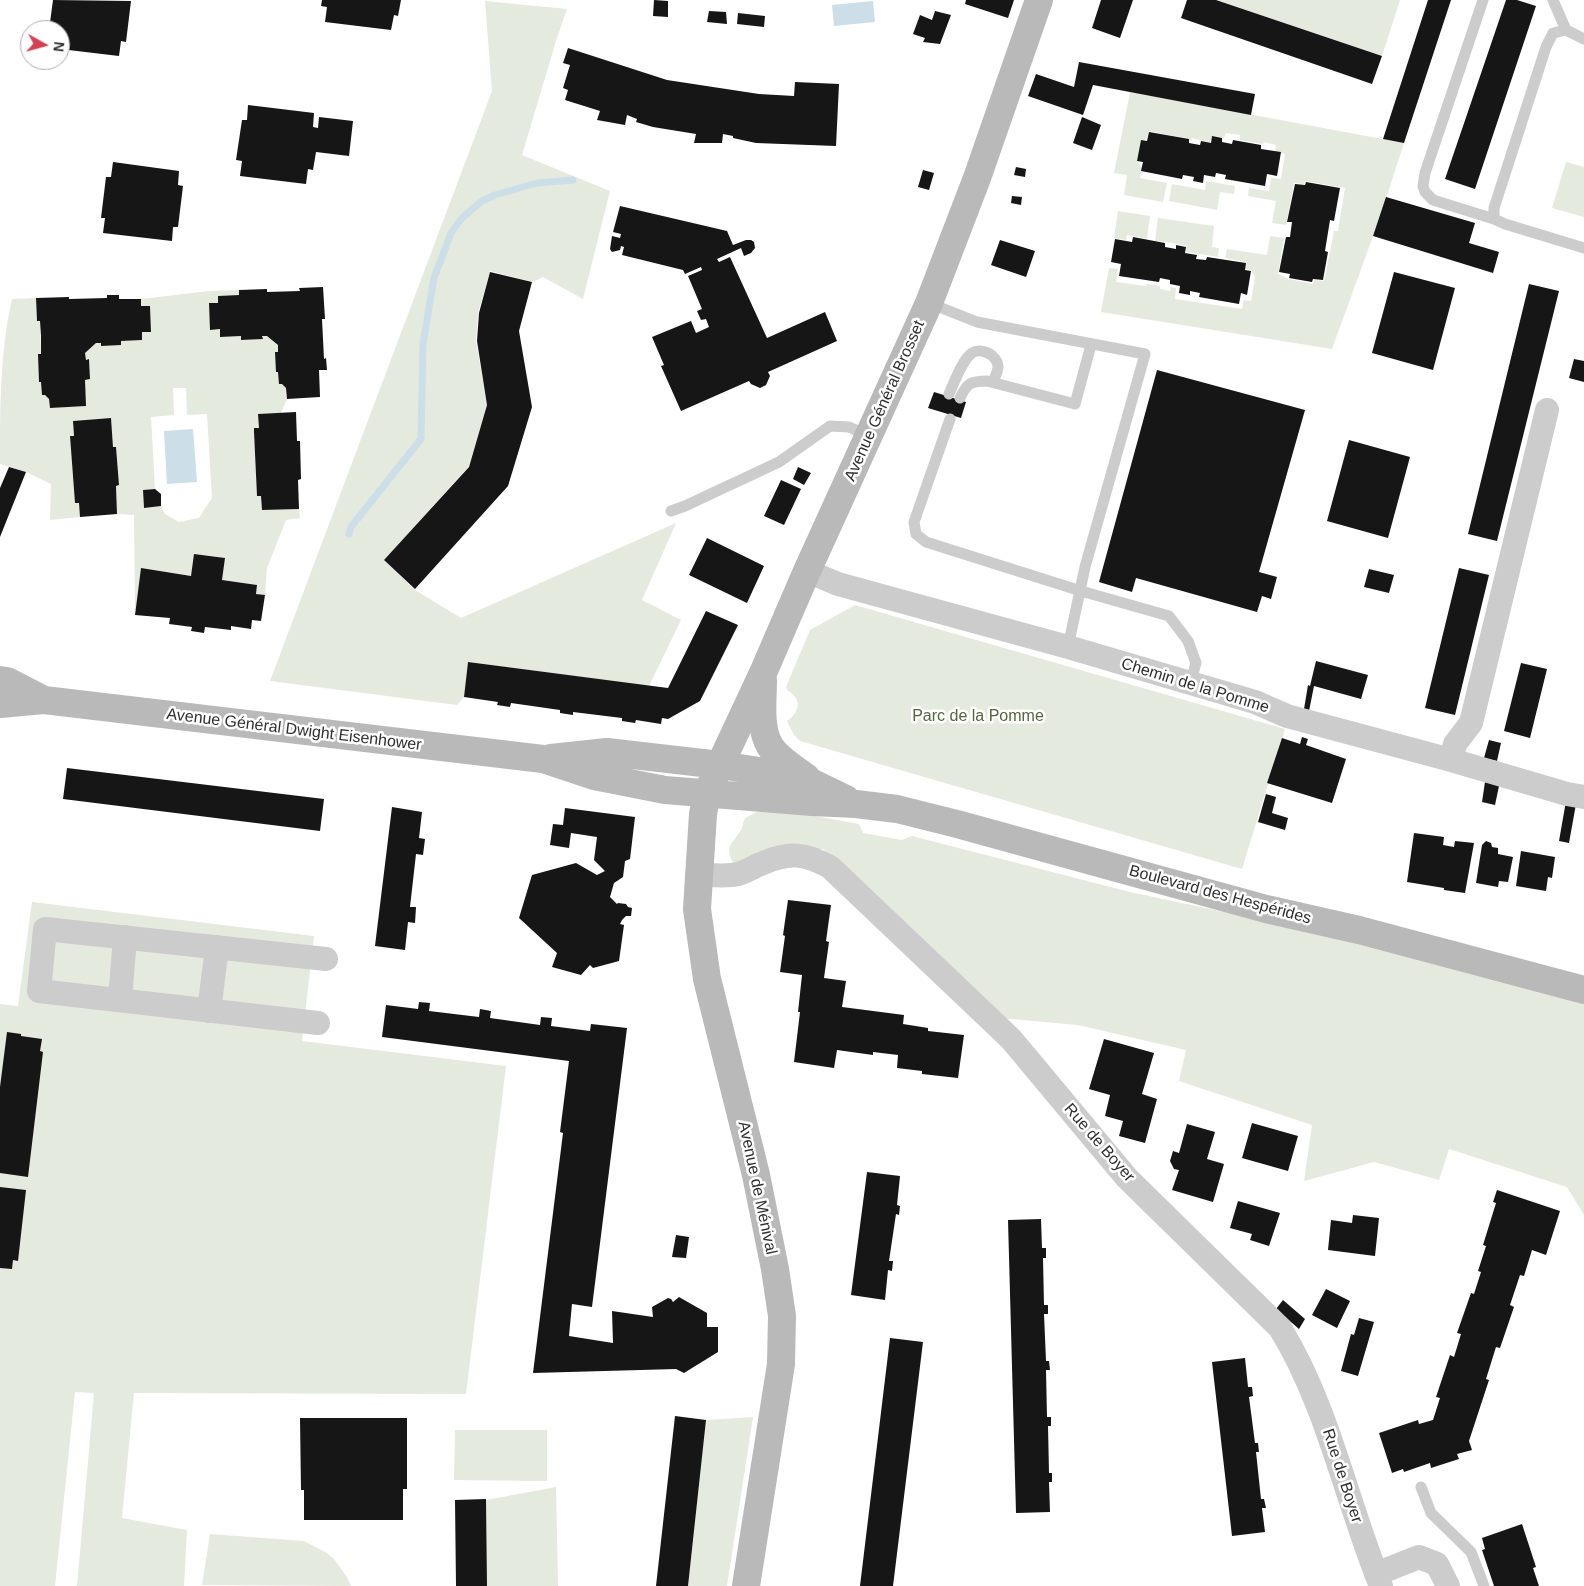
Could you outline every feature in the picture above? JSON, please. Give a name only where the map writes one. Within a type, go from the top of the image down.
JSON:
[{"type":"main road","name":"Avenue Général Brosset","points":[[708,793],[929,303],[977,178],[1039,0]]},
{"type":"main road","points":[[763,673],[763,726],[770,745],[777,754],[813,783]]},
{"type":"main road","name":"Avenue Général Dwight Eisenhower","points":[[0,680],[7,681],[44,700]]},
{"type":"main road","name":"Avenue Général Dwight Eisenhower","points":[[0,704],[44,700],[543,759],[594,776],[665,790],[708,793]]},
{"type":"main road","name":"Avenue Général Dwight Eisenhower","points":[[543,759],[607,752],[720,765]]},
{"type":"main road","name":"Boulevard des Hespérides","points":[[720,765],[766,772],[813,783],[856,804]]},
{"type":"main road","name":"Boulevard des Hespérides","points":[[708,793],[856,804],[897,809],[1266,909],[1368,933],[1584,990]]},
{"type":"main road","name":"Avenue de Ménival","points":[[708,793],[703,814],[698,920],[707,979],[756,1175],[782,1316],[781,1364],[746,1586]]},
{"type":"street","points":[[1451,760],[1455,744],[1471,723],[1547,410]]},
{"type":"street","name":"Chemin de la Pomme","points":[[807,572],[838,584],[1068,647],[1255,702],[1287,716],[1584,797]]},
{"type":"street","name":"Rue de Boyer","points":[[699,874],[738,874],[777,857],[792,855],[813,858],[830,867],[1011,1039],[1127,1178],[1280,1328],[1321,1410],[1378,1580],[1419,1557],[1437,1564],[1448,1586]]},
{"type":"street","points":[[318,1023],[38,990],[45,929],[326,959]]},
{"type":"street","points":[[120,1000],[125,937]]},
{"type":"street","points":[[209,1011],[217,947]]},
{"type":"lane","points":[[1483,0],[1423,186],[1433,200],[1584,248]]},
{"type":"lane","points":[[1553,0],[1566,30]]},
{"type":"lane","points":[[1494,219],[1494,208],[1546,47],[1553,32],[1566,30],[1584,39]]},
{"type":"lane","points":[[929,303],[976,322],[1145,354],[1085,568],[1068,647]]},
{"type":"lane","points":[[990,381],[998,367],[997,360],[990,354],[979,350],[971,353],[964,363],[955,396],[966,386],[977,381],[990,381],[1075,404],[1091,345]]},
{"type":"lane","points":[[950,419],[914,522],[916,534],[926,542],[1081,591],[1169,616],[1188,641],[1196,663],[1190,684]]},
{"type":"lane","points":[[670,512],[779,462],[830,426],[849,427],[869,436]]},
{"type":"lane","points":[[1421,1487],[1431,1513],[1471,1552],[1484,1586]]},
{"type":"green space","points":[[1216,0],[1400,0],[1382,56]]},
{"type":"green space","points":[[485,1],[567,9],[522,155],[610,191],[583,299],[543,277],[533,282],[490,271],[478,313],[476,341],[487,405],[469,466],[384,560],[415,590],[461,618],[676,523],[642,600],[681,620],[649,686],[468,662],[464,697],[457,705],[270,681],[492,91]]},
{"type":"green space","points":[[1130,92],[1404,143],[1380,217],[1332,349],[1101,312],[1109,268],[1118,269],[1116,282],[1160,286],[1160,289],[1170,291],[1171,287],[1176,288],[1175,299],[1242,309],[1244,300],[1251,301],[1255,277],[1251,270],[1245,269],[1246,262],[1225,258],[1227,249],[1267,255],[1270,236],[1284,238],[1278,274],[1289,279],[1313,284],[1314,280],[1324,281],[1334,231],[1338,231],[1345,188],[1305,181],[1304,184],[1294,183],[1286,225],[1272,223],[1276,201],[1248,196],[1249,188],[1269,191],[1271,178],[1281,179],[1285,154],[1275,151],[1276,145],[1240,140],[1240,135],[1226,133],[1224,138],[1212,136],[1210,143],[1192,138],[1191,142],[1189,139],[1149,131],[1146,140],[1141,140],[1137,161],[1142,168],[1140,178],[1167,183],[1163,202],[1124,195],[1127,175],[1114,173]]},
{"type":"green space","points":[[1566,162],[1584,167],[1584,217],[1552,208]]},
{"type":"green space","points":[[1206,181],[1235,186],[1234,194],[1220,192],[1217,210],[1169,201],[1172,184],[1205,190]]},
{"type":"green space","points":[[1118,211],[1150,216],[1147,239],[1127,235],[1126,240],[1114,238]]},
{"type":"green space","points":[[1158,218],[1214,226],[1212,247],[1219,248],[1218,257],[1186,252],[1186,246],[1176,244],[1175,247],[1175,243],[1155,241]]},
{"type":"green space","points":[[239,290],[239,295],[218,296],[218,303],[209,304],[211,330],[220,329],[220,337],[241,336],[241,340],[262,339],[262,336],[267,336],[278,345],[278,352],[275,352],[277,366],[279,376],[286,388],[287,399],[281,413],[258,414],[259,428],[254,429],[257,495],[261,496],[262,510],[299,509],[300,518],[286,520],[267,568],[265,595],[256,594],[257,585],[222,580],[225,558],[195,554],[191,576],[141,568],[135,615],[134,515],[117,514],[116,486],[119,485],[116,447],[113,447],[111,418],[73,421],[74,436],[70,436],[75,502],[79,503],[80,517],[50,520],[51,484],[26,472],[0,464],[3,360],[12,299],[36,298],[37,321],[40,321],[42,395],[49,399],[50,408],[85,406],[85,380],[90,379],[89,359],[86,360],[85,353],[96,343],[101,343],[101,345],[121,341],[142,340],[142,332],[151,332],[150,306],[141,306],[141,299],[209,291]],"holes":[[[173,388],[186,388],[187,415],[207,414],[212,498],[199,518],[179,522],[165,514],[161,506],[144,507],[143,490],[155,489],[151,417],[174,415]]]},
{"type":"green space","name":"Parc de la Pomme","points":[[855,605],[1285,729],[1242,869],[800,741],[794,735],[787,721],[795,714],[798,706],[796,697],[786,687],[810,630]]},
{"type":"green space","points":[[772,808],[859,824],[863,833],[902,840],[912,836],[1130,892],[1324,933],[1584,1002],[1584,1215],[1567,1187],[1449,1149],[1439,1180],[1374,1162],[1304,1181],[1312,1125],[1179,1081],[1186,1050],[1078,1025],[1000,1018],[823,849],[777,849],[734,864],[729,849],[741,830],[745,818]]},
{"type":"green space","points":[[32,902],[314,936],[302,1041],[506,1066],[466,1394],[134,1393],[122,1518],[187,1530],[184,1586],[77,1586],[94,1393],[75,1392],[55,1586],[0,1586],[0,1004],[18,1006]]},
{"type":"green space","points":[[753,1417],[727,1586],[688,1586],[706,1420]]},
{"type":"green space","points":[[455,1430],[547,1430],[547,1481],[454,1480]]},
{"type":"green space","points":[[556,1487],[558,1586],[487,1586],[486,1500]]},
{"type":"green space","points":[[210,1534],[304,1541],[334,1559],[351,1586],[202,1585]]},
{"type":"water","points":[[873,1],[875,22],[834,26],[832,5]]},
{"type":"water","points":[[193,429],[197,482],[167,484],[164,431]]},
{"type":"building","points":[[53,0],[131,1],[126,42],[121,41],[119,56],[70,50],[70,20],[50,20]]},
{"type":"building","points":[[322,0],[401,0],[398,16],[394,15],[391,30],[325,22],[327,7],[321,6]]},
{"type":"building","points":[[654,0],[668,1],[668,17],[653,16]]},
{"type":"building","points":[[966,0],[1014,0],[1008,18],[965,4]]},
{"type":"building","points":[[1101,0],[1133,0],[1120,38],[1092,28]]},
{"type":"building","points":[[1187,0],[1216,0],[1382,56],[1372,84],[1181,18]]},
{"type":"building","points":[[1428,0],[1451,0],[1404,143],[1383,139]]},
{"type":"building","points":[[1506,0],[1517,0],[1536,6],[1475,189],[1445,179]]},
{"type":"building","points":[[709,11],[726,12],[727,24],[707,22]]},
{"type":"building","points":[[935,11],[951,15],[940,44],[923,42],[925,38],[913,34],[920,15],[932,20]]},
{"type":"building","points":[[738,13],[765,16],[764,27],[737,24]]},
{"type":"building","points":[[568,48],[667,80],[759,94],[794,96],[795,82],[839,84],[836,146],[756,143],[723,134],[722,143],[694,143],[696,134],[653,127],[636,122],[637,119],[627,115],[625,125],[597,120],[600,111],[565,100],[568,90],[563,88],[570,65],[563,63]]},
{"type":"building","points":[[1079,62],[1255,94],[1251,115],[1093,85],[1083,115],[1028,96],[1036,74],[1074,87]]},
{"type":"building","points":[[248,105],[314,113],[313,127],[318,128],[319,117],[353,121],[349,156],[316,152],[313,170],[308,169],[306,184],[240,176],[242,161],[236,160],[242,120],[247,120]]},
{"type":"building","points":[[1082,117],[1101,125],[1092,150],[1073,143]]},
{"type":"building","points":[[1149,132],[1189,139],[1189,143],[1200,145],[1201,141],[1211,143],[1212,136],[1222,138],[1222,142],[1232,144],[1233,140],[1261,145],[1261,149],[1281,152],[1277,176],[1267,174],[1265,186],[1225,179],[1226,175],[1216,173],[1215,177],[1204,175],[1203,183],[1193,181],[1194,177],[1183,175],[1182,179],[1141,171],[1143,162],[1137,161],[1141,140],[1147,141]]},
{"type":"building","points":[[113,162],[179,171],[178,185],[183,186],[178,227],[173,227],[172,241],[103,233],[105,218],[101,218],[106,177],[111,177]]},
{"type":"building","points":[[1016,167],[1026,169],[1025,177],[1014,175]]},
{"type":"building","points":[[923,170],[934,173],[929,190],[918,187]]},
{"type":"building","points":[[1306,182],[1340,188],[1334,221],[1330,220],[1325,251],[1328,252],[1323,280],[1313,279],[1312,282],[1289,278],[1290,274],[1279,272],[1286,237],[1290,237],[1292,222],[1287,222],[1295,184],[1305,185]]},
{"type":"building","points":[[1012,196],[1022,197],[1021,205],[1011,203]]},
{"type":"building","points":[[1386,197],[1475,223],[1469,243],[1499,252],[1493,273],[1373,236]]},
{"type":"building","points":[[620,206],[727,231],[733,245],[751,240],[754,242],[755,248],[751,253],[744,256],[741,248],[717,259],[719,262],[730,257],[767,338],[825,312],[837,341],[768,372],[770,376],[766,385],[760,388],[749,381],[681,411],[661,366],[664,365],[652,337],[691,321],[696,333],[709,327],[706,319],[701,320],[697,311],[702,309],[688,276],[702,270],[701,267],[685,274],[683,270],[622,255],[624,247],[621,246],[620,250],[612,252],[610,249],[612,236],[620,238],[621,234],[613,232]]},
{"type":"building","points":[[1133,237],[1165,243],[1165,247],[1176,249],[1176,245],[1186,247],[1185,253],[1197,255],[1196,259],[1206,260],[1207,257],[1246,263],[1245,270],[1251,271],[1247,295],[1241,293],[1239,304],[1199,297],[1200,293],[1190,291],[1190,295],[1179,293],[1180,286],[1170,284],[1170,280],[1160,278],[1159,282],[1119,276],[1121,264],[1111,262],[1115,239],[1132,242]]},
{"type":"building","points":[[1000,240],[1035,251],[1026,277],[991,265]]},
{"type":"building","points":[[490,272],[532,282],[519,331],[532,407],[508,486],[415,589],[384,560],[469,467],[487,405],[477,341],[479,313]]},
{"type":"building","points":[[1394,272],[1455,288],[1433,370],[1372,353]]},
{"type":"building","points":[[1529,284],[1559,291],[1497,541],[1468,534]]},
{"type":"building","points":[[323,287],[325,319],[322,319],[324,359],[326,358],[327,370],[319,370],[320,397],[287,399],[286,388],[279,384],[278,372],[276,372],[275,352],[278,352],[278,345],[267,336],[262,336],[263,339],[241,340],[241,336],[220,337],[220,329],[210,330],[209,303],[218,303],[218,296],[239,295],[239,290],[267,289],[267,292],[300,291],[299,288]]},
{"type":"building","points":[[107,295],[119,295],[119,299],[141,299],[141,306],[150,306],[151,332],[142,332],[142,340],[121,341],[121,345],[101,346],[101,343],[96,343],[85,353],[86,360],[89,359],[90,379],[85,380],[86,406],[50,408],[49,399],[42,395],[41,382],[39,382],[38,354],[41,354],[41,336],[40,321],[37,321],[36,298],[107,298]]},
{"type":"building","points":[[1574,359],[1584,361],[1584,382],[1569,378]]},
{"type":"building","points":[[1157,370],[1305,410],[1259,572],[1277,577],[1271,599],[1262,596],[1257,612],[1136,578],[1132,592],[1099,582]]},
{"type":"building","points":[[934,392],[966,402],[961,418],[928,408]]},
{"type":"building","points":[[296,412],[297,441],[300,441],[301,479],[298,480],[299,509],[262,510],[261,496],[257,496],[254,432],[254,428],[259,428],[258,414]]},
{"type":"building","points":[[111,418],[113,447],[116,447],[119,485],[116,486],[117,514],[80,517],[79,503],[75,503],[70,436],[74,436],[73,421]]},
{"type":"building","points":[[1349,440],[1410,457],[1388,538],[1327,521]]},
{"type":"building","points":[[9,467],[26,472],[0,537],[0,488]]},
{"type":"building","points":[[798,467],[811,473],[804,485],[793,479]]},
{"type":"building","points":[[781,480],[801,489],[784,525],[764,516]]},
{"type":"building","points":[[155,489],[161,494],[161,506],[144,508],[143,490]]},
{"type":"building","points":[[707,538],[764,566],[747,603],[689,575]]},
{"type":"building","points":[[194,554],[225,558],[222,580],[257,585],[256,594],[265,595],[261,621],[252,620],[251,629],[231,626],[231,630],[205,627],[204,633],[191,631],[192,627],[169,624],[170,618],[135,615],[141,568],[191,576]]},
{"type":"building","points":[[1459,568],[1489,575],[1455,715],[1425,708]]},
{"type":"building","points":[[1369,569],[1394,575],[1389,593],[1364,587]]},
{"type":"building","points":[[706,611],[738,625],[700,701],[668,719],[662,718],[661,724],[636,720],[635,723],[622,721],[622,718],[573,712],[573,715],[560,713],[560,710],[511,703],[510,707],[497,705],[498,702],[464,697],[468,662],[668,688]]},
{"type":"building","points":[[1316,661],[1368,675],[1361,699],[1314,686],[1309,711],[1304,709],[1308,685],[1310,686]]},
{"type":"building","points":[[1521,663],[1547,669],[1530,738],[1504,731]]},
{"type":"building","points":[[1302,737],[1308,739],[1306,745],[1346,759],[1332,803],[1267,783],[1282,738],[1300,744]]},
{"type":"building","points":[[1489,740],[1501,743],[1497,761],[1484,758]]},
{"type":"building","points":[[67,768],[324,799],[320,831],[63,799]]},
{"type":"building","points":[[1485,782],[1499,786],[1495,805],[1482,802]]},
{"type":"building","points":[[1266,794],[1276,797],[1272,813],[1288,818],[1285,830],[1258,822]]},
{"type":"building","points":[[1566,801],[1576,804],[1569,843],[1559,841]]},
{"type":"building","points":[[392,807],[422,812],[419,838],[425,839],[423,855],[416,854],[410,907],[416,907],[415,923],[408,922],[405,950],[375,946]]},
{"type":"building","points":[[565,808],[635,817],[630,859],[625,861],[623,877],[614,883],[610,897],[617,904],[626,904],[632,908],[631,916],[626,916],[620,924],[624,925],[619,961],[593,968],[590,965],[581,975],[552,967],[557,953],[519,918],[532,875],[576,863],[597,875],[605,871],[594,860],[597,837],[571,833],[569,848],[550,845],[553,824],[563,825]]},
{"type":"building","points":[[1414,833],[1444,837],[1443,845],[1454,847],[1455,841],[1474,843],[1465,893],[1407,882]]},
{"type":"building","points":[[1486,841],[1491,843],[1492,847],[1498,848],[1498,854],[1513,857],[1508,882],[1499,881],[1498,887],[1476,883],[1482,845]]},
{"type":"building","points":[[1521,851],[1555,857],[1552,878],[1548,877],[1546,891],[1516,886]]},
{"type":"building","points":[[788,900],[831,905],[826,941],[829,942],[824,978],[846,981],[842,1007],[904,1015],[903,1024],[928,1028],[928,1031],[964,1035],[958,1078],[922,1074],[922,1071],[897,1068],[898,1055],[873,1052],[873,1055],[837,1050],[834,1068],[794,1062],[802,975],[780,972]]},
{"type":"building","points":[[419,1002],[430,1003],[429,1011],[479,1017],[480,1009],[491,1011],[490,1018],[540,1025],[541,1017],[552,1018],[551,1026],[590,1031],[591,1024],[627,1028],[592,1307],[572,1304],[569,1336],[613,1343],[612,1311],[653,1317],[652,1307],[668,1298],[673,1302],[679,1297],[707,1313],[707,1327],[718,1327],[718,1352],[684,1373],[676,1369],[533,1373],[563,1133],[560,1132],[569,1061],[382,1037],[386,1005],[418,1009]]},
{"type":"building","points":[[7,1032],[42,1039],[40,1051],[43,1052],[28,1177],[0,1173],[0,1087]]},
{"type":"building","points":[[1104,1039],[1154,1053],[1142,1094],[1157,1099],[1145,1143],[1119,1136],[1123,1121],[1105,1116],[1110,1095],[1089,1089]]},
{"type":"building","points":[[1252,1123],[1298,1136],[1288,1171],[1242,1158]]},
{"type":"building","points":[[1187,1124],[1215,1132],[1207,1159],[1224,1164],[1213,1202],[1172,1190],[1179,1170],[1174,1169],[1170,1161],[1173,1151],[1179,1153]]},
{"type":"building","points":[[867,1172],[900,1176],[897,1205],[900,1206],[899,1215],[896,1214],[889,1261],[893,1261],[892,1271],[888,1270],[885,1300],[851,1295]]},
{"type":"building","points":[[0,1187],[26,1190],[18,1261],[13,1260],[12,1269],[0,1268]]},
{"type":"building","points":[[1497,1190],[1560,1211],[1546,1255],[1532,1250],[1524,1276],[1520,1275],[1510,1305],[1514,1307],[1500,1348],[1496,1347],[1486,1379],[1489,1380],[1469,1441],[1472,1450],[1457,1454],[1459,1459],[1431,1468],[1430,1463],[1404,1472],[1403,1469],[1392,1473],[1379,1433],[1418,1420],[1419,1424],[1433,1420],[1440,1398],[1436,1397],[1450,1355],[1454,1357],[1461,1334],[1457,1333],[1471,1293],[1474,1294],[1481,1272],[1478,1271],[1486,1246],[1483,1245],[1496,1203],[1493,1202]]},
{"type":"building","points":[[1238,1201],[1280,1213],[1269,1246],[1250,1240],[1252,1234],[1230,1228]]},
{"type":"building","points":[[1353,1215],[1379,1218],[1375,1256],[1328,1250],[1331,1220],[1352,1223]]},
{"type":"building","points":[[1041,1219],[1042,1248],[1046,1248],[1046,1258],[1043,1258],[1044,1305],[1048,1305],[1048,1314],[1044,1314],[1046,1361],[1049,1361],[1050,1370],[1046,1370],[1047,1417],[1051,1417],[1051,1426],[1048,1426],[1049,1473],[1052,1473],[1052,1482],[1049,1482],[1050,1512],[1016,1513],[1008,1220]]},
{"type":"building","points":[[676,1235],[689,1237],[686,1258],[672,1257]]},
{"type":"building","points":[[1326,1289],[1350,1301],[1337,1328],[1312,1315]]},
{"type":"building","points":[[1283,1300],[1305,1319],[1299,1329],[1276,1309]]},
{"type":"building","points":[[1359,1318],[1374,1322],[1358,1376],[1341,1371],[1351,1334],[1354,1335]]},
{"type":"building","points":[[890,1338],[923,1342],[893,1586],[860,1586]]},
{"type":"building","points":[[1245,1358],[1248,1387],[1252,1387],[1253,1396],[1249,1397],[1255,1443],[1258,1443],[1259,1452],[1256,1452],[1261,1499],[1264,1499],[1266,1508],[1262,1508],[1265,1532],[1232,1536],[1212,1362]]},
{"type":"building","points":[[675,1416],[706,1420],[688,1586],[656,1586]]},
{"type":"building","points":[[300,1418],[407,1418],[407,1489],[403,1489],[403,1520],[304,1520],[304,1490],[301,1490]]},
{"type":"building","points":[[486,1499],[487,1586],[456,1586],[455,1500]]},
{"type":"building","points":[[1522,1524],[1536,1567],[1533,1568],[1539,1586],[1494,1586],[1482,1550],[1485,1549],[1482,1538]]},
{"type":"waterway","points":[[349,534],[351,527],[421,439],[423,344],[434,278],[451,233],[462,218],[482,201],[495,195],[537,183],[573,180]]}]
